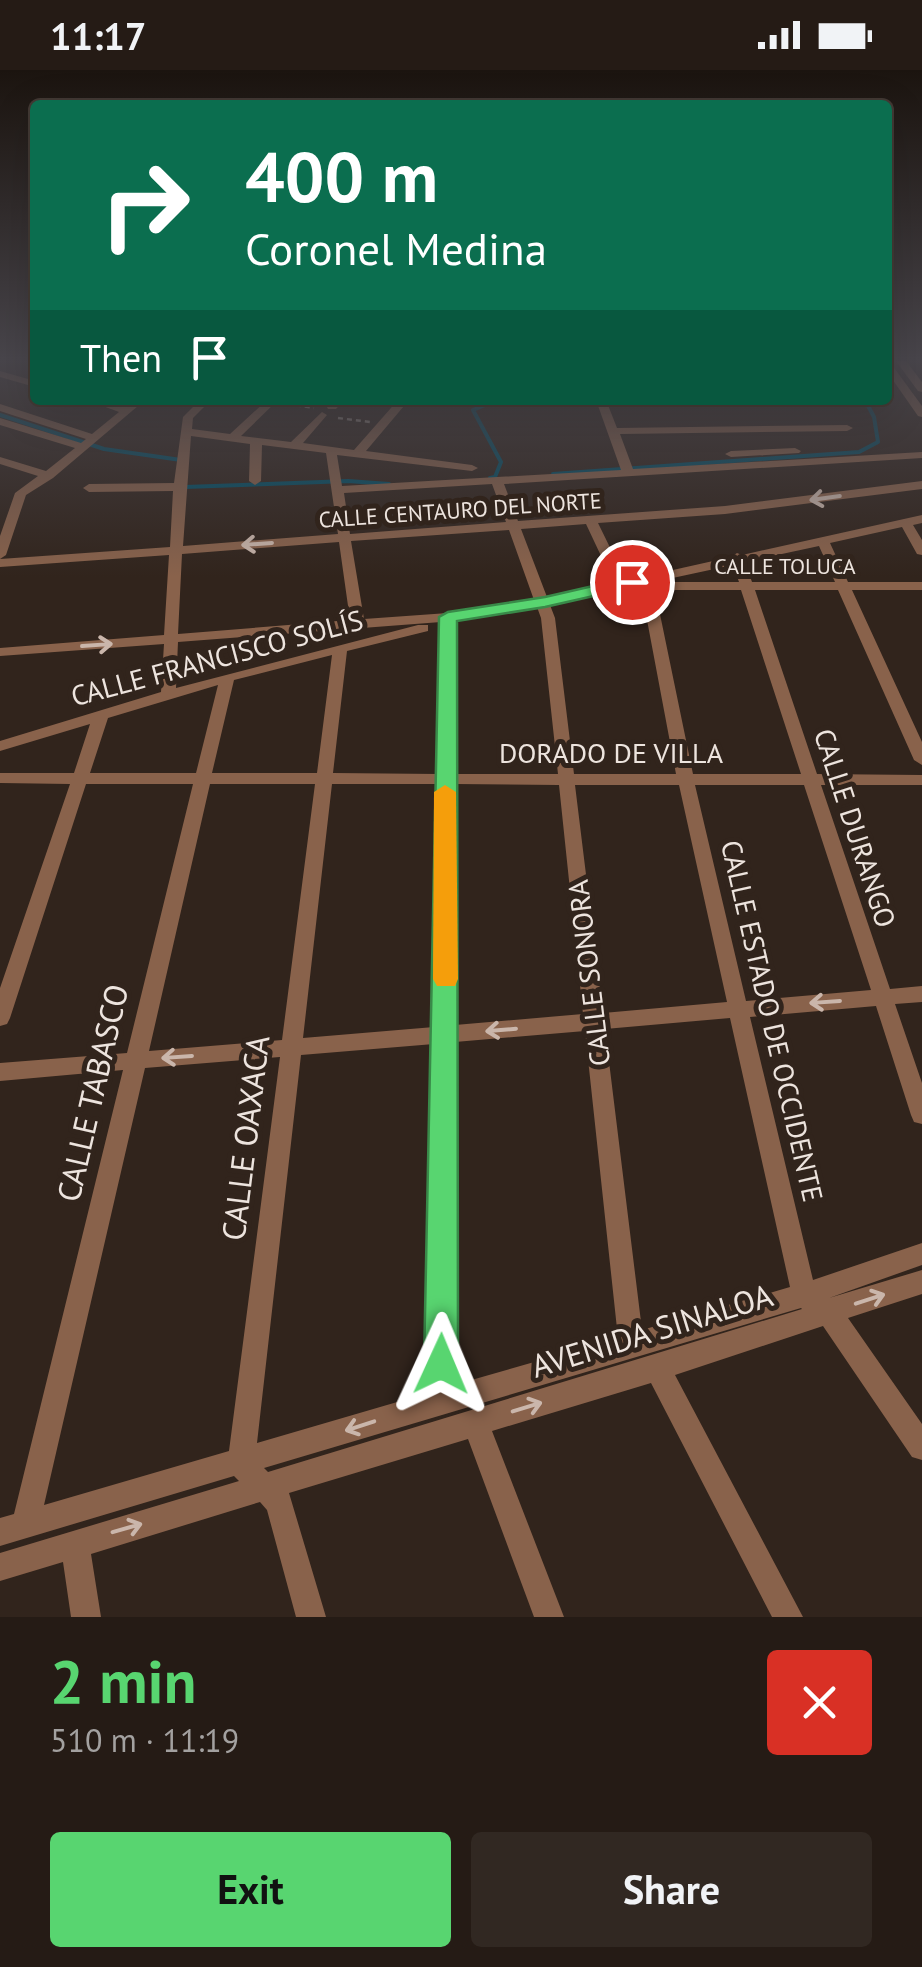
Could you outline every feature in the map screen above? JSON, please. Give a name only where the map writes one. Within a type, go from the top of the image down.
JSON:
[{"type":"street","points":[[38,433],[82,447]]},
{"type":"street","points":[[79,433],[93,438]]},
{"type":"street","points":[[0,559],[18,498],[99,433]]},
{"type":"street","points":[[168,694],[185,433]]},
{"type":"street","points":[[194,433],[472,468]]},
{"type":"street","points":[[232,438],[237,433]]},
{"type":"street","points":[[294,446],[306,433]]},
{"type":"street","points":[[357,454],[375,433]]},
{"type":"street","points":[[612,433],[627,470]]},
{"type":"street","points":[[256,441],[256,481]]},
{"type":"street","points":[[332,450],[358,625]]},
{"type":"street","points":[[730,454],[796,451]]},
{"type":"street","points":[[769,452],[778,464]]},
{"type":"street","points":[[339,486],[497,482],[627,470],[922,455]]},
{"type":"street","points":[[0,460],[49,476]]},
{"type":"street","name":"CALLE SONORA","points":[[497,482],[545,602],[631,1345]]},
{"type":"street","name":"CALLE CENTAURO DEL NORTE","points":[[0,559],[592,521],[766,506],[922,485]]},
{"type":"street","points":[[89,488],[179,487]]},
{"type":"street","points":[[0,652],[448,620],[639,584],[738,557],[922,520]]},
{"type":"street","points":[[592,521],[617,575],[639,584]]},
{"type":"street","points":[[906,523],[922,551]]},
{"type":"street","points":[[823,541],[922,760]]},
{"type":"street","name":"CALLE DURANGO","points":[[738,557],[922,1116]]},
{"type":"street","name":"CALLE TOLUCA","points":[[639,584],[922,586]]},
{"type":"street","name":"CALLE ESTADO DE OCCIDENTE","points":[[639,584],[804,1295]]},
{"type":"street","points":[[440,1401],[448,620]]},
{"type":"street","name":"CALLE FRANCISCO SOLÍS","points":[[0,746],[226,677],[448,620]]},
{"type":"street","name":"CALLE OAXACA","points":[[241,1464],[340,649]]},
{"type":"street","name":"CALLE TABASCO","points":[[13,1528],[137,1060],[226,677]]},
{"type":"street","points":[[0,1018],[102,715]]},
{"type":"street","name":"DORADO DE VILLA","points":[[0,778],[922,780]]},
{"type":"street","points":[[0,1072],[922,994]]},
{"type":"street","name":"AVENIDA SINALOA","points":[[13,1528],[241,1464],[440,1401],[804,1295],[922,1254]]},
{"type":"street","name":"AVENIDA SINALOA","points":[[0,1567],[656,1368],[922,1282]]},
{"type":"street","points":[[804,1295],[829,1313],[922,1447]]},
{"type":"street","points":[[656,1368],[788,1617]]},
{"type":"street","points":[[475,1422],[549,1617]]},
{"type":"street","points":[[241,1464],[280,1502],[311,1617]]},
{"type":"street","points":[[75,1544],[86,1617]]},
{"type":"waterway","points":[[56,433],[104,449],[181,460]]},
{"type":"waterway","points":[[485,433],[501,462],[495,477],[490,478]]},
{"type":"waterway","points":[[553,474],[859,452],[878,442],[877,433]]},
{"type":"waterway","points":[[185,487],[348,481],[389,484]]},
{"type":"slow traffic","points":[[445,792],[446,979]]},
{"type":"route","points":[[441,1364],[448,617],[545,602],[632,582]]}]
